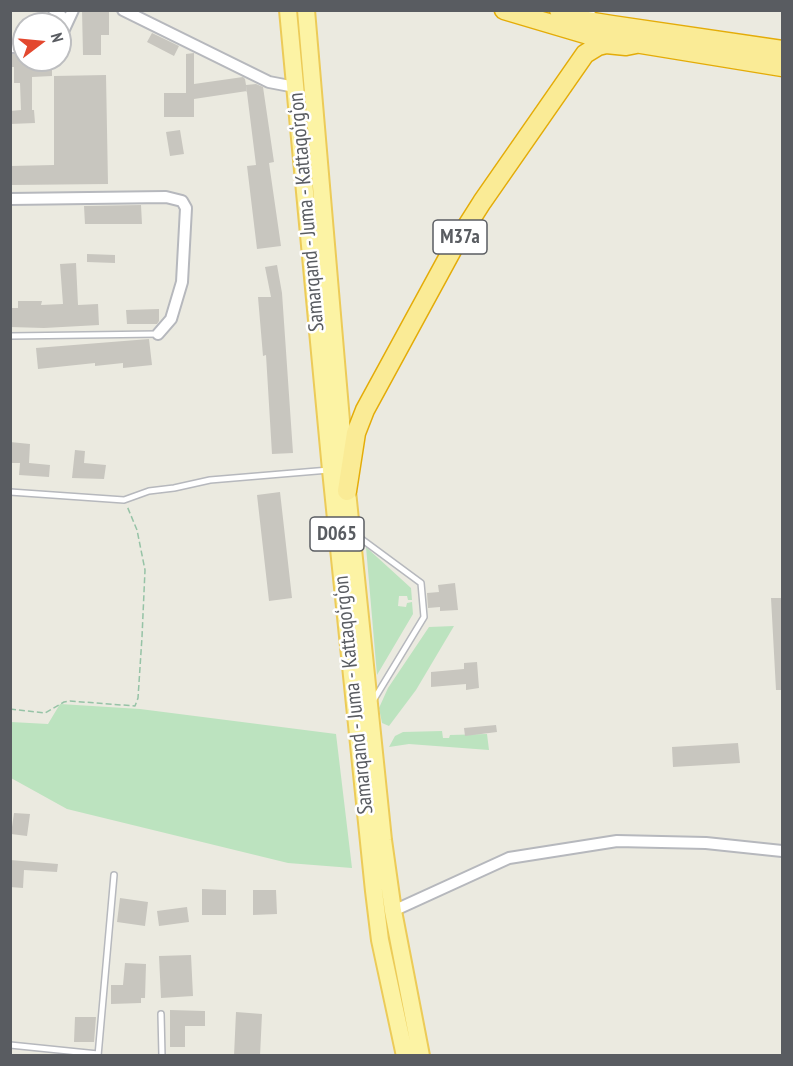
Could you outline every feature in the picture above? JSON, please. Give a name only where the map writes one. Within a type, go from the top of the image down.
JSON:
[{"type":"highway","name":"M37a","points":[[504,10],[590,17]]},
{"type":"highway","name":"M37a","points":[[559,10],[590,17],[641,43],[783,67]]},
{"type":"highway","points":[[590,17],[612,25],[783,50]]},
{"type":"highway","name":"M37a","points":[[347,490],[356,432],[365,410],[456,243],[482,202],[585,54],[606,44],[626,46],[641,43]]},
{"type":"main road","name":"Samarqand - Juma - Kattaqo‘rg‘on","points":[[288,10],[331,470],[374,891],[380,940],[405,1056]]},
{"type":"main road","name":"Samarqand - Juma - Kattaqo‘rg‘on","points":[[306,10],[347,490],[369,708],[393,911],[421,1056]]},
{"type":"street","points":[[123,10],[269,82],[295,87]]},
{"type":"street","points":[[10,199],[166,197],[182,201],[186,208],[182,282],[171,319],[158,334]]},
{"type":"street","points":[[393,911],[510,858],[617,841],[706,843],[783,851]]},
{"type":"lane","points":[[10,336],[158,334]]},
{"type":"lane","points":[[10,492],[124,500],[149,491],[210,480],[331,470]]},
{"type":"lane","points":[[351,531],[421,583],[424,617],[369,708]]},
{"type":"lane","points":[[10,1045],[98,1055],[114,875]]},
{"type":"lane","points":[[161,1014],[162,1056]]},
{"type":"path","points":[[10,709],[45,713],[70,701],[135,706],[138,698],[142,638],[144,570],[136,530],[124,500]]},
{"type":"green space","points":[[366,547],[411,588],[412,600],[408,600],[407,596],[399,596],[398,606],[406,607],[407,603],[412,602],[413,614],[377,675]]},
{"type":"green space","points":[[454,626],[416,690],[389,726],[382,723],[379,708],[388,688],[429,627]]},
{"type":"green space","points":[[60,704],[140,709],[336,734],[352,868],[288,863],[67,809],[11,778],[11,722],[48,724]]},
{"type":"green space","points":[[442,731],[443,738],[449,738],[450,735],[487,734],[489,750],[409,744],[389,747],[395,736],[403,732]]},
{"type":"building","points":[[82,10],[109,10],[109,35],[101,35],[101,55],[83,55]]},
{"type":"building","points":[[152,33],[179,46],[174,56],[147,42]]},
{"type":"building","points":[[194,53],[194,84],[243,77],[247,91],[194,99],[194,117],[164,117],[164,93],[186,93],[186,54]]},
{"type":"building","points":[[10,54],[12,54],[12,67],[10,67]]},
{"type":"building","points":[[14,72],[52,72],[52,76],[32,77],[32,110],[34,110],[35,123],[10,124],[10,111],[21,110],[20,83],[14,83]]},
{"type":"building","points":[[106,75],[108,184],[10,185],[10,166],[54,165],[54,76]]},
{"type":"building","points":[[256,84],[263,87],[274,162],[269,163],[281,246],[257,249],[247,166],[256,165],[246,85]]},
{"type":"building","points":[[180,130],[184,154],[170,156],[166,132]]},
{"type":"building","points":[[141,205],[142,224],[85,224],[84,206]]},
{"type":"building","points":[[87,254],[115,255],[115,263],[87,262]]},
{"type":"building","points":[[76,263],[78,305],[98,304],[99,325],[10,327],[10,308],[18,308],[18,301],[42,301],[41,305],[63,304],[60,264]]},
{"type":"building","points":[[277,265],[282,293],[293,453],[272,454],[266,355],[263,356],[258,297],[271,297],[265,267]]},
{"type":"building","points":[[159,309],[157,324],[127,324],[126,310]]},
{"type":"building","points":[[149,339],[152,365],[123,368],[123,363],[95,366],[95,363],[38,369],[36,348]]},
{"type":"building","points":[[10,442],[30,444],[29,463],[50,465],[49,477],[19,475],[20,463],[10,463]]},
{"type":"building","points":[[75,450],[85,451],[84,463],[106,465],[104,479],[72,478]]},
{"type":"building","points":[[280,492],[292,598],[269,601],[257,495]]},
{"type":"building","points":[[455,583],[458,610],[440,611],[440,607],[428,608],[427,593],[439,592],[438,585]]},
{"type":"building","points":[[771,598],[783,598],[783,690],[776,690]]},
{"type":"building","points":[[477,662],[479,688],[466,690],[466,684],[431,687],[431,672],[464,669],[464,663]]},
{"type":"building","points":[[496,725],[497,732],[465,736],[464,728]]},
{"type":"building","points":[[738,743],[740,763],[673,767],[672,747]]},
{"type":"building","points":[[14,813],[30,814],[27,836],[11,834]]},
{"type":"building","points":[[10,860],[58,864],[57,872],[24,870],[23,888],[10,887]]},
{"type":"building","points":[[202,889],[226,890],[226,915],[202,915]]},
{"type":"building","points":[[253,890],[276,890],[277,914],[253,915]]},
{"type":"building","points":[[120,898],[148,902],[145,926],[117,922]]},
{"type":"building","points":[[187,907],[189,922],[159,926],[157,911]]},
{"type":"building","points":[[191,955],[193,996],[161,998],[159,956]]},
{"type":"building","points":[[125,963],[146,964],[145,998],[141,998],[141,1003],[111,1004],[111,985],[123,985]]},
{"type":"building","points":[[170,1010],[205,1011],[205,1026],[185,1026],[185,1047],[170,1047]]},
{"type":"building","points":[[236,1012],[262,1014],[260,1056],[234,1056]]},
{"type":"building","points":[[75,1017],[96,1017],[94,1042],[74,1042]]}]
